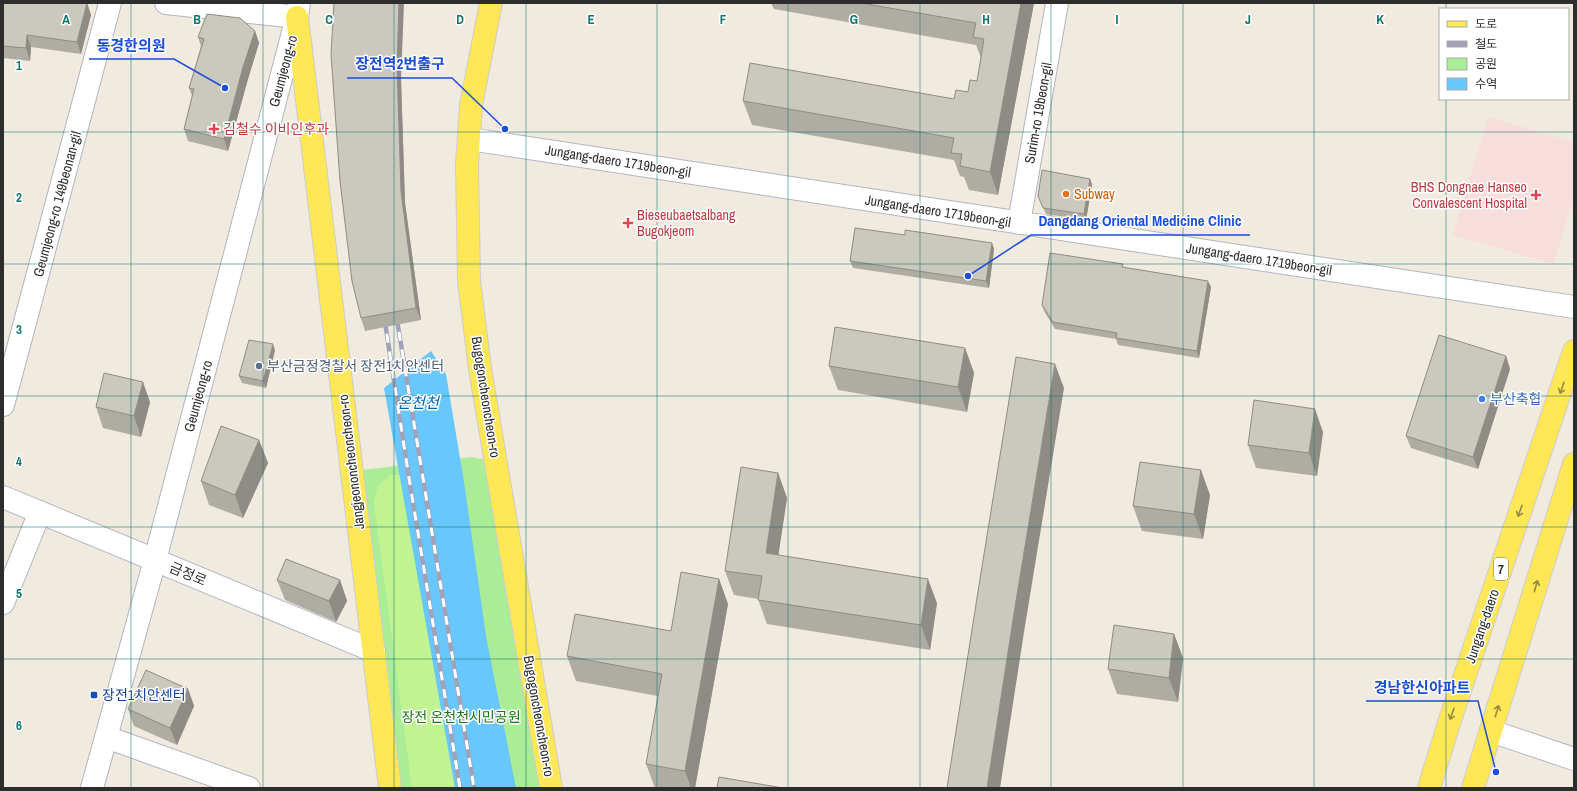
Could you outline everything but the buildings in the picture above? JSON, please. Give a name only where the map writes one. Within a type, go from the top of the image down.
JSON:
[{"type":"main road","name":"Bugogoncheoncheon-ro","points":[[491,3],[471,105],[467,165],[469,281],[480,369],[551,788]]},
{"type":"main road","name":"Jangjeononcheoncheon-ro","points":[[298,10],[390,788]]},
{"type":"main road","name":"Jungang-daero","points":[[1429,788],[1574,351]]},
{"type":"main road","points":[[1473,788],[1574,464]]},
{"type":"street","name":"Geumjeong-ro 149beonan-gil","points":[[3,405],[110,3]]},
{"type":"street","points":[[166,3],[298,10]]},
{"type":"street","name":"Surim-ro 19beon-gil","points":[[1019,223],[1057,3]]},
{"type":"street","name":"Geumjeong-ro","points":[[92,788],[156,560],[298,10]]},
{"type":"street","name":"Jungang-daero 1719beon-gil","points":[[469,139],[1574,307]]},
{"type":"street","name":"금정로","points":[[3,497],[374,651]]},
{"type":"street","points":[[3,603],[40,512]]},
{"type":"street","points":[[1491,731],[1574,758]]},
{"type":"street","points":[[106,737],[249,788]]},
{"type":"shaded area","points":[[1488,117],[1574,142],[1574,195],[1554,264],[1453,235]]},
{"type":"green space","name":"장전 온천천시민공원","points":[[473,457],[489,461],[542,788],[399,788],[362,470]]},
{"type":"green space","points":[[390,475],[401,475],[455,788],[412,788],[374,503],[378,486]]},
{"type":"water","name":"온천천","points":[[431,351],[446,374],[464,482],[486,636],[516,788],[455,788],[384,388]]},
{"type":"railway","points":[[396,314],[474,788]]},
{"type":"railway","points":[[384,316],[460,788]]},
{"type":"place","name":"동경한의원","points":[[225,88]]},
{"type":"place","name":"김철수 이비인후과","points":[[214,129]]},
{"type":"place","name":"장전역2번출구","points":[[505,129]]},
{"type":"place","name":"Subway","points":[[1066,194]]},
{"type":"place","name":"BHS Dongnae Hanseo Convalescent Hospital","points":[[1536,195]]},
{"type":"place","name":"Bieseubaetsalbang Bugokjeom","points":[[628,223]]},
{"type":"place","name":"Dangdang Oriental Medicine Clinic","points":[[968,276]]},
{"type":"place","name":"부산금정경찰서 장전1치안센터","points":[[259,366]]},
{"type":"place","name":"부산축협","points":[[1482,399]]},
{"type":"place","name":"장전1치안센터","points":[[94,695]]},
{"type":"place","name":"경남한신아파트","points":[[1496,772]]}]
